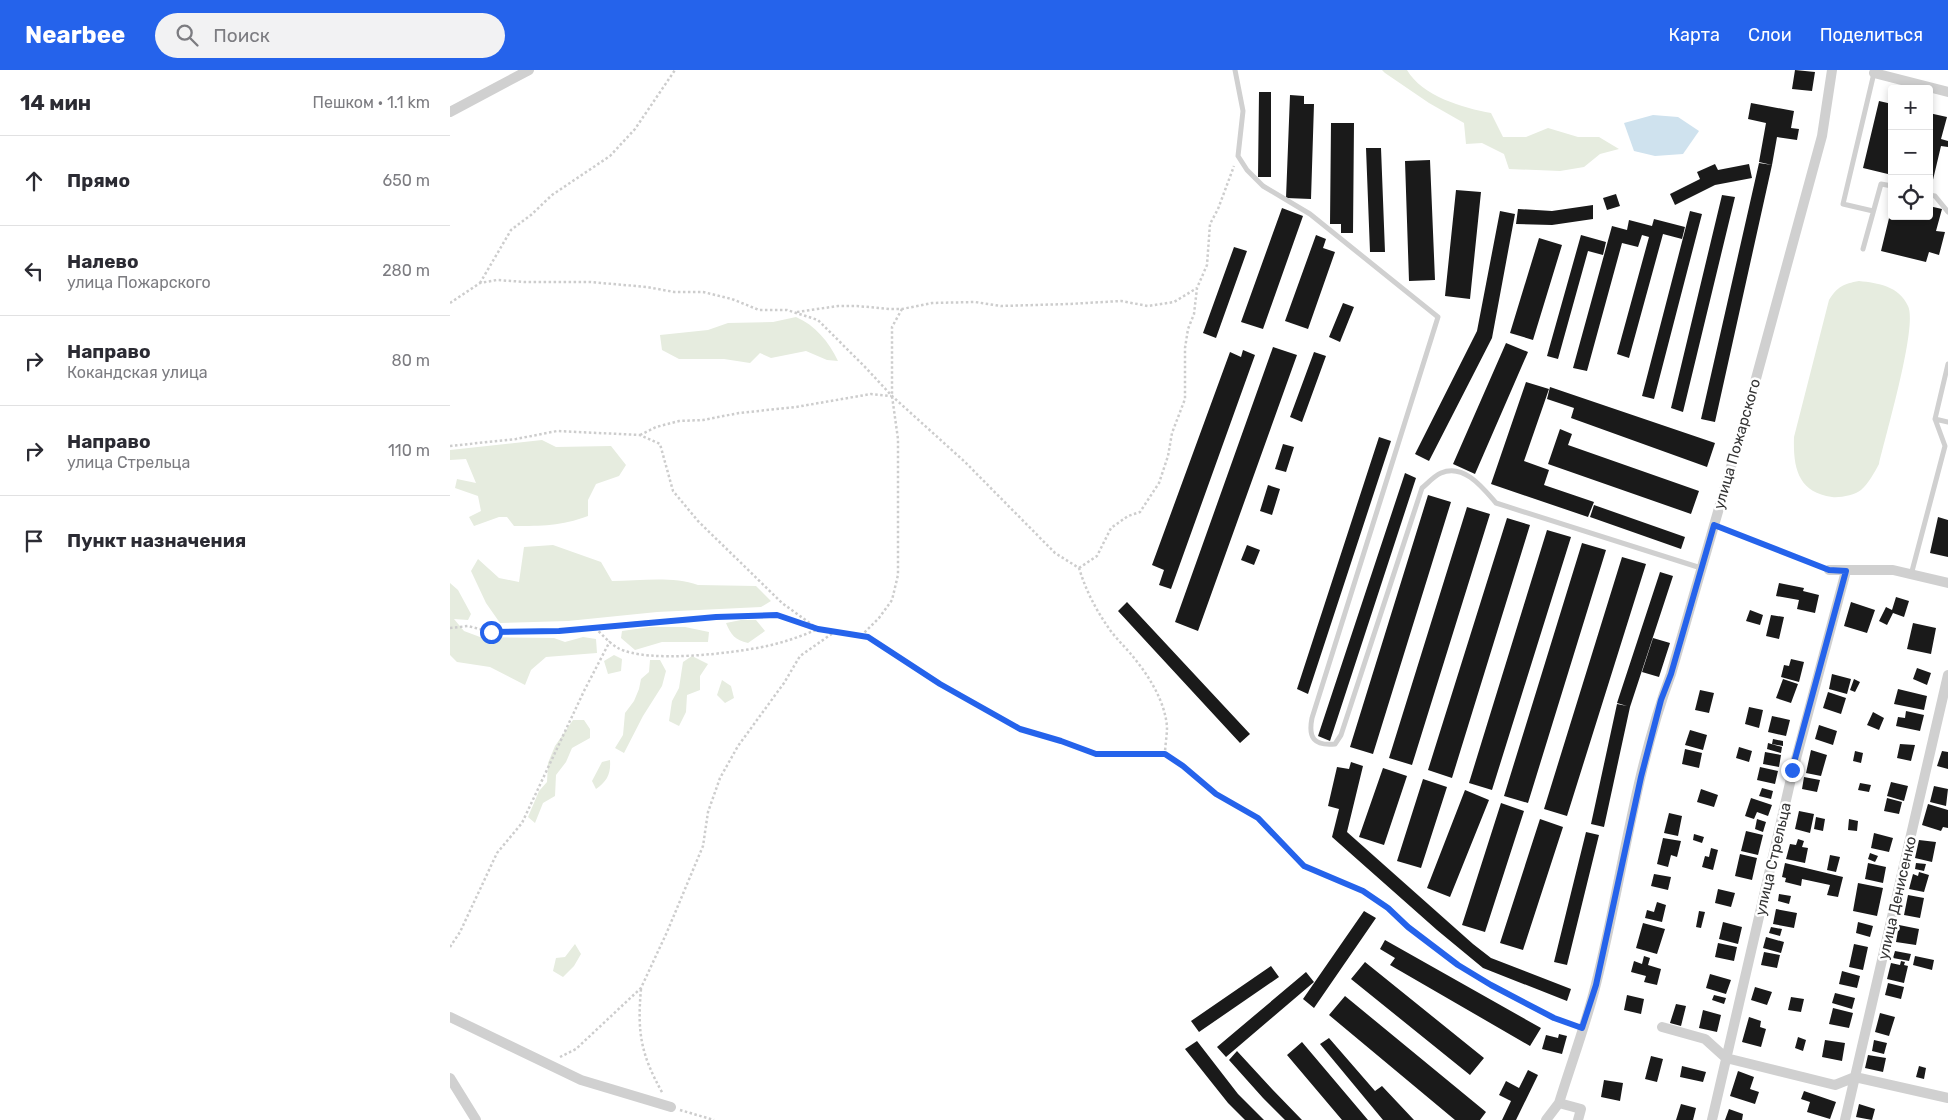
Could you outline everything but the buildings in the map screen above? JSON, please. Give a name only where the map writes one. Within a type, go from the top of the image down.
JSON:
[{"type":"street","points":[[450,112],[529,70]]},
{"type":"street","name":"улица Пожарского","points":[[1559,1103],[1596,985],[1641,777],[1659,710],[1748,408],[1822,136],[1832,70]]},
{"type":"street","points":[[1874,73],[1948,92]]},
{"type":"street","points":[[1829,570],[1893,570],[1948,583]]},
{"type":"street","name":"улица Стрельца","points":[[1712,1120],[1792,770],[1846,571]]},
{"type":"street","name":"улица Денисенко","points":[[1845,1120],[1948,675]]},
{"type":"street","points":[[450,1017],[543,1060],[581,1080],[671,1107]]},
{"type":"street","points":[[1662,1027],[1705,1039],[1726,1058],[1835,1085],[1855,1077],[1948,1098]]},
{"type":"street","points":[[450,1078],[476,1120]]},
{"type":"street","points":[[1546,1120],[1559,1103],[1581,1110],[1578,1120]]},
{"type":"lane","points":[[1235,70],[1243,111],[1238,156],[1247,170],[1263,186],[1310,214],[1438,317],[1312,718],[1310,728],[1312,737],[1325,745],[1335,744],[1341,735],[1422,488],[1442,473],[1461,472],[1479,482],[1496,503],[1702,568]]},
{"type":"lane","points":[[1873,212],[1843,204],[1874,73]]},
{"type":"lane","points":[[1862,249],[1881,184],[1888,185]]},
{"type":"lane","points":[[1933,196],[1948,212]]},
{"type":"lane","points":[[1911,574],[1945,446],[1935,419],[1948,364]]},
{"type":"lane","points":[[1935,419],[1948,422]]},
{"type":"path","points":[[480,283],[511,230],[552,195],[610,156],[635,129],[675,70]]},
{"type":"path","points":[[1079,568],[1097,556],[1111,528],[1128,516],[1140,512],[1160,483],[1172,433],[1185,399],[1185,348],[1188,329],[1194,314],[1197,288],[1207,265],[1210,224],[1218,209],[1238,156]]},
{"type":"path","points":[[450,304],[480,283],[496,280],[590,282],[647,287],[674,292],[702,292],[732,300],[758,310],[787,310],[818,320],[892,396],[965,462],[1055,553],[1079,568],[1084,585],[1094,606],[1111,631],[1148,676],[1162,703],[1167,727],[1165,754]]},
{"type":"path","points":[[795,312],[838,306],[902,309],[932,303],[975,302],[1001,306],[1121,301],[1148,306],[1174,302],[1197,288]]},
{"type":"path","points":[[861,636],[879,618],[892,600],[898,575],[898,438],[892,396],[892,327],[902,309]]},
{"type":"path","points":[[640,435],[656,427],[679,421],[703,420],[739,413],[796,407],[871,394],[892,396]]},
{"type":"path","points":[[450,446],[557,431],[640,435],[660,444],[673,491],[698,521],[782,603],[818,629]]},
{"type":"path","points":[[1714,525],[1829,570]]},
{"type":"path","points":[[450,628],[468,626],[491,632],[559,631],[716,617],[777,615],[818,629],[868,637],[940,684],[1020,729],[1096,754],[1165,754],[1183,766],[1216,794],[1258,818],[1304,866],[1363,891],[1388,908],[1408,927],[1458,965],[1491,985],[1554,1018],[1582,1028]]},
{"type":"path","points":[[594,628],[618,648],[644,656],[672,656],[735,651],[766,646],[818,629]]},
{"type":"path","points":[[714,1120],[671,1107],[653,1074],[641,1044],[639,1013],[641,988],[667,932],[702,846],[708,812],[720,778],[738,746],[784,683],[800,656],[834,632]]},
{"type":"path","points":[[450,947],[460,932],[497,853],[522,823],[610,641]]},
{"type":"path","points":[[543,1060],[562,1056],[576,1049],[641,988]]},
{"type":"shaded area","points":[[1382,70],[1407,70],[1414,79],[1433,94],[1468,108],[1491,113],[1503,137],[1526,137],[1548,128],[1578,137],[1599,137],[1619,149],[1600,154],[1584,167],[1560,171],[1509,169],[1504,154],[1482,143],[1466,144],[1464,123],[1429,103]]},
{"type":"shaded area","points":[[1859,281],[1887,287],[1894,290],[1904,299],[1908,306],[1910,317],[1909,335],[1900,382],[1879,464],[1861,490],[1847,496],[1832,497],[1812,490],[1800,477],[1795,459],[1794,437],[1829,300],[1841,286]]},
{"type":"shaded area","points":[[796,317],[803,320],[821,335],[838,361],[827,360],[806,351],[771,358],[760,353],[750,363],[724,359],[679,359],[662,350],[660,335],[708,330],[728,323],[773,322]]},
{"type":"shaded area","points":[[542,440],[556,447],[611,446],[626,465],[619,476],[596,484],[588,500],[588,516],[560,524],[524,526],[514,526],[507,517],[499,517],[474,526],[469,517],[481,511],[478,496],[455,488],[457,479],[476,483],[466,459],[450,460],[450,450]]},
{"type":"shaded area","points":[[553,545],[601,562],[612,581],[666,580],[698,585],[756,586],[771,601],[761,607],[657,612],[568,621],[500,623],[486,603],[471,571],[478,559],[499,578],[519,582],[524,547]]},
{"type":"shaded area","points":[[450,583],[458,590],[471,614],[468,620],[454,619],[464,631],[480,637],[554,638],[565,642],[583,637],[596,639],[597,653],[546,657],[531,670],[525,685],[490,667],[457,662],[450,655]]},
{"type":"shaded area","points":[[756,620],[765,631],[748,643],[737,639],[726,623]]},
{"type":"shaded area","points":[[650,627],[685,627],[709,632],[708,642],[662,642],[635,650],[621,638],[622,631]]},
{"type":"shaded area","points":[[614,655],[622,659],[621,671],[608,674],[604,661]]},
{"type":"shaded area","points":[[692,656],[708,664],[700,676],[700,690],[687,695],[686,712],[679,726],[669,721],[672,701],[679,688],[683,662]]},
{"type":"shaded area","points":[[650,660],[660,660],[666,671],[662,686],[643,716],[624,753],[615,748],[623,735],[625,713],[634,701],[641,679],[649,672]]},
{"type":"shaded area","points":[[722,680],[731,686],[734,698],[725,703],[717,695]]},
{"type":"shaded area","points":[[573,720],[584,720],[590,729],[590,738],[572,748],[566,762],[556,775],[555,796],[543,803],[535,823],[528,817],[539,791],[547,782],[548,763],[555,746]]},
{"type":"shaded area","points":[[610,760],[608,777],[596,789],[592,781],[602,762]]},
{"type":"shaded area","points":[[575,944],[581,954],[574,966],[563,977],[553,971],[556,958],[565,957]]},
{"type":"water","points":[[1653,115],[1678,117],[1699,131],[1683,154],[1655,156],[1634,151],[1624,123]]},
{"type":"route","points":[[491,632],[559,631],[643,622],[777,615],[818,629],[868,637],[940,684],[1020,729],[1096,754],[1165,754],[1183,766],[1216,794],[1258,818],[1304,866],[1363,891],[1388,908],[1408,927],[1458,965],[1491,985],[1554,1018],[1582,1028],[1596,985],[1641,777],[1661,700],[1671,674],[1714,525],[1829,570],[1846,571],[1792,770]]}]
